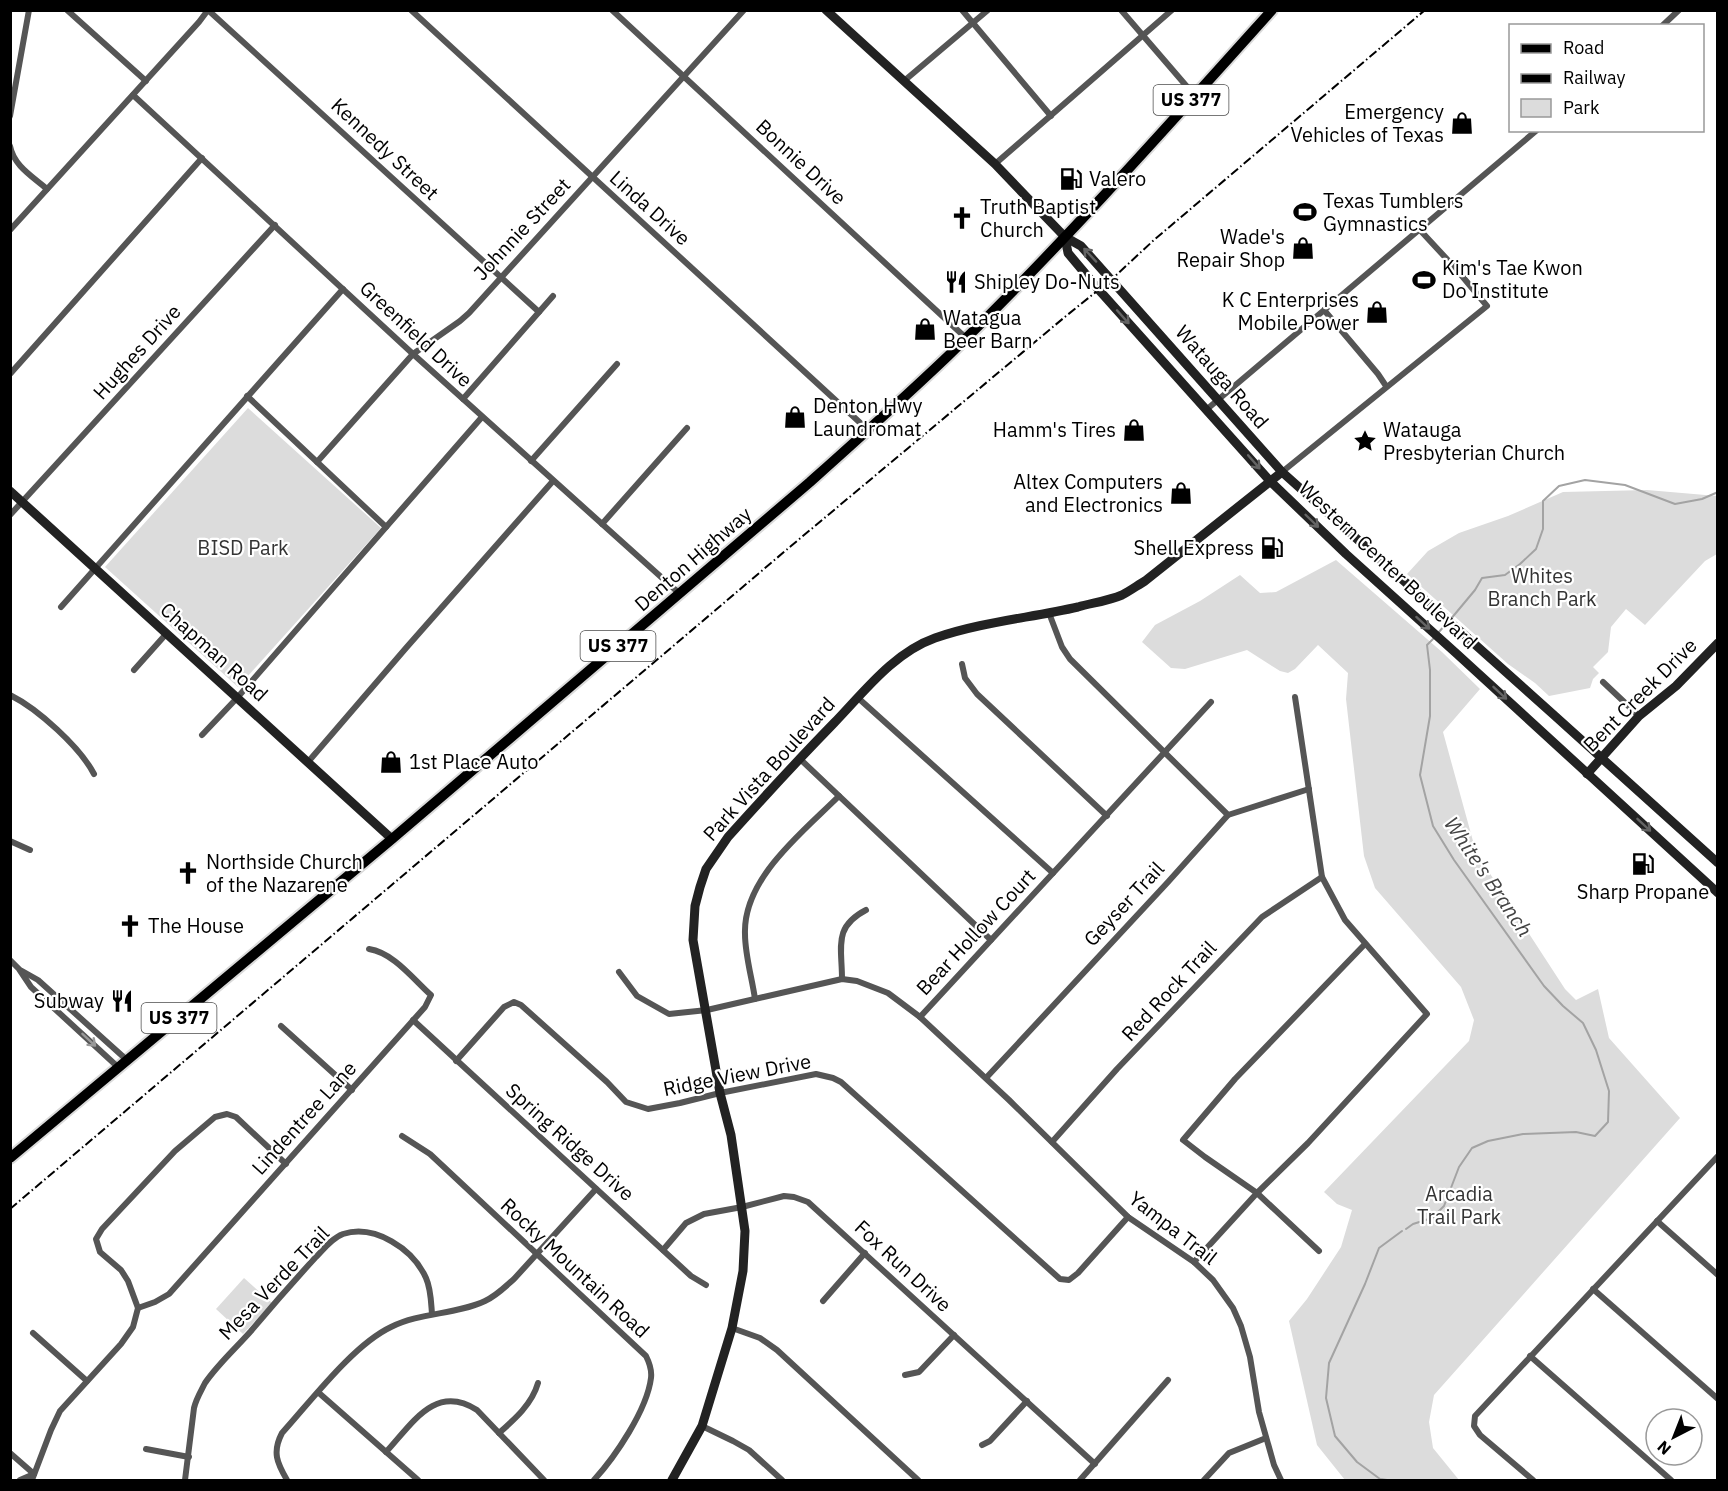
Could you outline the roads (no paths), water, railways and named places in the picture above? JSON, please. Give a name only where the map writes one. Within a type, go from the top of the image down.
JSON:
[{"type":"main road","name":"Watauga Road","points":[[826,10],[995,164],[1065,237],[1080,244],[1282,472],[1601,758]]},
{"type":"main road","name":"Denton Highway","points":[[10,1158],[392,839],[680,594],[868,430],[966,338],[1065,237],[1272,10]]},
{"type":"main road","name":"Western Center Boulevard","points":[[1065,237],[1068,252],[1099,290],[1270,481],[1346,554],[1718,893]]},
{"type":"main road","name":"Park Vista Boulevard","points":[[672,1480],[702,1426],[732,1328],[743,1271],[745,1231],[742,1207],[731,1135],[720,1093],[693,940],[695,906],[706,869],[728,837],[857,697],[887,668],[911,650],[933,639],[1122,595],[1196,541],[1282,472]]},
{"type":"main road","name":"Chapman Road","points":[[10,491],[392,839]]},
{"type":"main road","name":"Bent Creek Drive","points":[[1587,774],[1639,716],[1676,686],[1718,643]]},
{"type":"main road","points":[[1541,732],[1556,716]]},
{"type":"main road","points":[[1601,758],[1718,863]]},
{"type":"street","points":[[10,116],[29,10]]},
{"type":"street","points":[[67,10],[146,81]]},
{"type":"street","points":[[10,230],[199,22],[207,10]]},
{"type":"street","name":"Kennedy Street","points":[[207,10],[539,312]]},
{"type":"street","name":"Linda Drive","points":[[411,10],[868,430]]},
{"type":"street","name":"Bonnie Drive","points":[[612,10],[966,338]]},
{"type":"street","name":"Johnnie Street","points":[[317,462],[413,354],[460,321],[744,10]]},
{"type":"street","points":[[962,10],[1051,116]]},
{"type":"street","points":[[904,81],[988,10]]},
{"type":"street","points":[[1121,10],[1195,96]]},
{"type":"street","points":[[995,164],[1172,10]]},
{"type":"street","points":[[1664,24],[1680,10]]},
{"type":"street","name":"Greenfield Drive","points":[[133,95],[482,417],[680,594]]},
{"type":"street","points":[[1206,410],[1535,132]]},
{"type":"street","points":[[10,146],[15,160],[22,169],[47,189]]},
{"type":"street","points":[[10,374],[202,158]]},
{"type":"street","name":"Hughes Drive","points":[[10,515],[275,225]]},
{"type":"street","points":[[1282,472],[1486,306],[1419,229]]},
{"type":"street","points":[[61,607],[94,567],[343,289]]},
{"type":"street","points":[[463,399],[553,296]]},
{"type":"street","points":[[1324,310],[1386,386]]},
{"type":"street","points":[[531,461],[617,364]]},
{"type":"street","points":[[248,396],[386,527]]},
{"type":"street","points":[[202,735],[237,698],[482,417]]},
{"type":"street","points":[[602,524],[687,429]]},
{"type":"street","points":[[308,762],[553,481]]},
{"type":"street","points":[[1048,613],[1062,647],[1070,659],[1228,815],[1309,789]]},
{"type":"street","points":[[134,670],[167,633]]},
{"type":"street","points":[[962,664],[965,678],[977,694],[1107,816]]},
{"type":"street","points":[[1603,682],[1639,716]]},
{"type":"street","points":[[10,695],[32,709],[61,734],[83,756],[94,774]]},
{"type":"street","points":[[857,697],[1053,873]]},
{"type":"street","points":[[1194,1262],[1427,1014],[1345,920],[1322,877],[1295,697]]},
{"type":"street","name":"Bear Hollow Court","points":[[619,972],[637,996],[669,1014],[706,1010],[842,979],[857,981],[888,993],[920,1017],[1211,702]]},
{"type":"street","points":[[800,758],[991,940]]},
{"type":"street","points":[[755,999],[745,934],[748,910],[754,894],[777,858],[839,796]]},
{"type":"street","name":"Geyser Trail","points":[[986,1078],[1228,815]]},
{"type":"street","points":[[10,841],[30,850]]},
{"type":"street","name":"Red Rock Trail","points":[[1052,1142],[1117,1069],[1262,916],[1322,877]]},
{"type":"street","points":[[842,979],[842,933],[850,919],[866,910]]},
{"type":"street","points":[[1319,1251],[1257,1193],[1183,1140],[1235,1079],[1365,944]]},
{"type":"street","name":"Lindentree Lane","points":[[138,1308],[169,1294],[425,1007],[431,995],[392,959],[379,951],[369,949]]},
{"type":"street","points":[[10,960],[31,987],[64,1018],[123,1065]]},
{"type":"street","points":[[19,969],[38,980],[71,1010],[123,1065]]},
{"type":"street","name":"Ridge View Drive","points":[[456,1061],[504,1007],[514,1002],[521,1005],[626,1102],[648,1109],[816,1074],[833,1078],[841,1082],[1060,1279],[1069,1280],[1078,1273],[1128,1217]]},
{"type":"street","points":[[64,1018],[71,1010]]},
{"type":"street","name":"Yampa Trail","points":[[920,1017],[1128,1217],[1194,1262],[1213,1280],[1233,1308],[1241,1326],[1250,1357],[1266,1438],[1281,1480]]},
{"type":"street","name":"Spring Ridge Drive","points":[[413,1020],[691,1276],[706,1285]]},
{"type":"street","points":[[281,1026],[352,1090]]},
{"type":"street","points":[[33,1477],[60,1411],[133,1328],[138,1308],[128,1281],[121,1270],[100,1252],[96,1239],[102,1229],[174,1151],[214,1117],[227,1114],[236,1117],[286,1164]]},
{"type":"street","name":"Rocky Mountain Road","points":[[402,1136],[430,1154],[646,1356],[651,1366],[650,1382],[636,1418],[616,1454],[594,1480]]},
{"type":"street","points":[[1533,1480],[1480,1435],[1474,1426],[1475,1416],[1718,1156]]},
{"type":"street","points":[[287,1480],[278,1461],[277,1444],[282,1433],[343,1366],[377,1335],[406,1320],[473,1305],[500,1292],[596,1189]]},
{"type":"street","name":"Fox Run Drive","points":[[663,1250],[686,1223],[704,1214],[784,1196],[808,1202],[1095,1464]]},
{"type":"street","points":[[1657,1221],[1718,1275]]},
{"type":"street","name":"Mesa Verde Trail","points":[[185,1480],[196,1401],[206,1382],[302,1273],[329,1244],[342,1234],[378,1235],[406,1253],[424,1274],[432,1314]]},
{"type":"street","points":[[823,1301],[866,1253]]},
{"type":"street","points":[[1593,1289],[1718,1399]]},
{"type":"street","points":[[732,1328],[760,1338],[777,1350],[918,1480]]},
{"type":"street","points":[[33,1333],[87,1381]]},
{"type":"street","points":[[905,1375],[920,1372],[954,1335]]},
{"type":"street","points":[[1530,1356],[1671,1480]]},
{"type":"street","points":[[1080,1480],[1168,1380]]},
{"type":"street","points":[[499,1433],[531,1400],[538,1383]]},
{"type":"street","points":[[319,1393],[418,1480]]},
{"type":"street","points":[[386,1452],[427,1409],[438,1402],[457,1400],[477,1410],[544,1480]]},
{"type":"street","points":[[982,1444],[990,1440],[1027,1401]]},
{"type":"street","points":[[702,1426],[749,1450],[782,1480]]},
{"type":"street","points":[[1204,1480],[1229,1453],[1266,1438]]},
{"type":"street","points":[[146,1449],[189,1457]]},
{"type":"street","points":[[10,1453],[33,1477]]},
{"type":"street","points":[[20,1480],[33,1477]]},
{"type":"waterway","name":"White's Branch","points":[[1450,620],[1482,578],[1505,575],[1536,549],[1543,529],[1543,501],[1559,486],[1585,480],[1625,485],[1675,504],[1702,499],[1718,492]]},
{"type":"waterway","name":"White's Branch","points":[[1438,633],[1446,624]]},
{"type":"waterway","name":"White's Branch","points":[[1406,1229],[1413,1224],[1432,1218],[1444,1206],[1459,1167],[1472,1148],[1488,1141],[1523,1134],[1576,1132],[1595,1136],[1608,1122],[1609,1091],[1596,1050],[1583,1023],[1544,986],[1454,860],[1433,826],[1420,775],[1430,716],[1430,670],[1427,645],[1434,638]]},
{"type":"waterway","name":"White's Branch","points":[[1387,1480],[1380,1479],[1357,1462],[1335,1436],[1326,1398],[1329,1363],[1379,1248],[1402,1231]]},
{"type":"railway","points":[[10,1209],[791,546],[1112,279],[1154,240],[1425,10]]},
{"type":"place","name":"Emergency Vehicles of Texas","points":[[1462,123]]},
{"type":"place","name":"Valero","points":[[1071,179]]},
{"type":"place","name":"Texas Tumblers Gymnastics","points":[[1305,212]]},
{"type":"place","name":"Truth Baptist Church","points":[[962,218]]},
{"type":"place","name":"Wade's Repair Shop","points":[[1303,248]]},
{"type":"place","name":"Kim's Tae Kwon Do Institute","points":[[1424,280]]},
{"type":"place","name":"Shipley Do-Nuts","points":[[956,282]]},
{"type":"place","name":"K C Enterprises Mobile Power","points":[[1377,312]]},
{"type":"place","name":"Watagua Beer Barn","points":[[925,329]]},
{"type":"place","name":"Denton Hwy Laundromat","points":[[795,417]]},
{"type":"place","name":"Hamm's Tires","points":[[1134,430]]},
{"type":"place","name":"Watauga Presbyterian Church","points":[[1365,441]]},
{"type":"place","name":"Altex Computers and Electronics","points":[[1181,493]]},
{"type":"place","name":"Shell Express","points":[[1272,548]]},
{"type":"place","name":"1st Place Auto","points":[[391,762]]},
{"type":"place","name":"Sharp Propane","points":[[1643,864]]},
{"type":"place","name":"Northside Church of the Nazarene","points":[[188,873]]},
{"type":"place","name":"The House","points":[[130,926]]},
{"type":"place","name":"Subway","points":[[122,1001]]},
{"type":"park label","name":"BISD Park","points":[[243,548]]},
{"type":"park label","name":"Whites Branch Park","points":[[1542,588]]},
{"type":"park label","name":"Arcadia Trail Park","points":[[1459,1206]]}]
